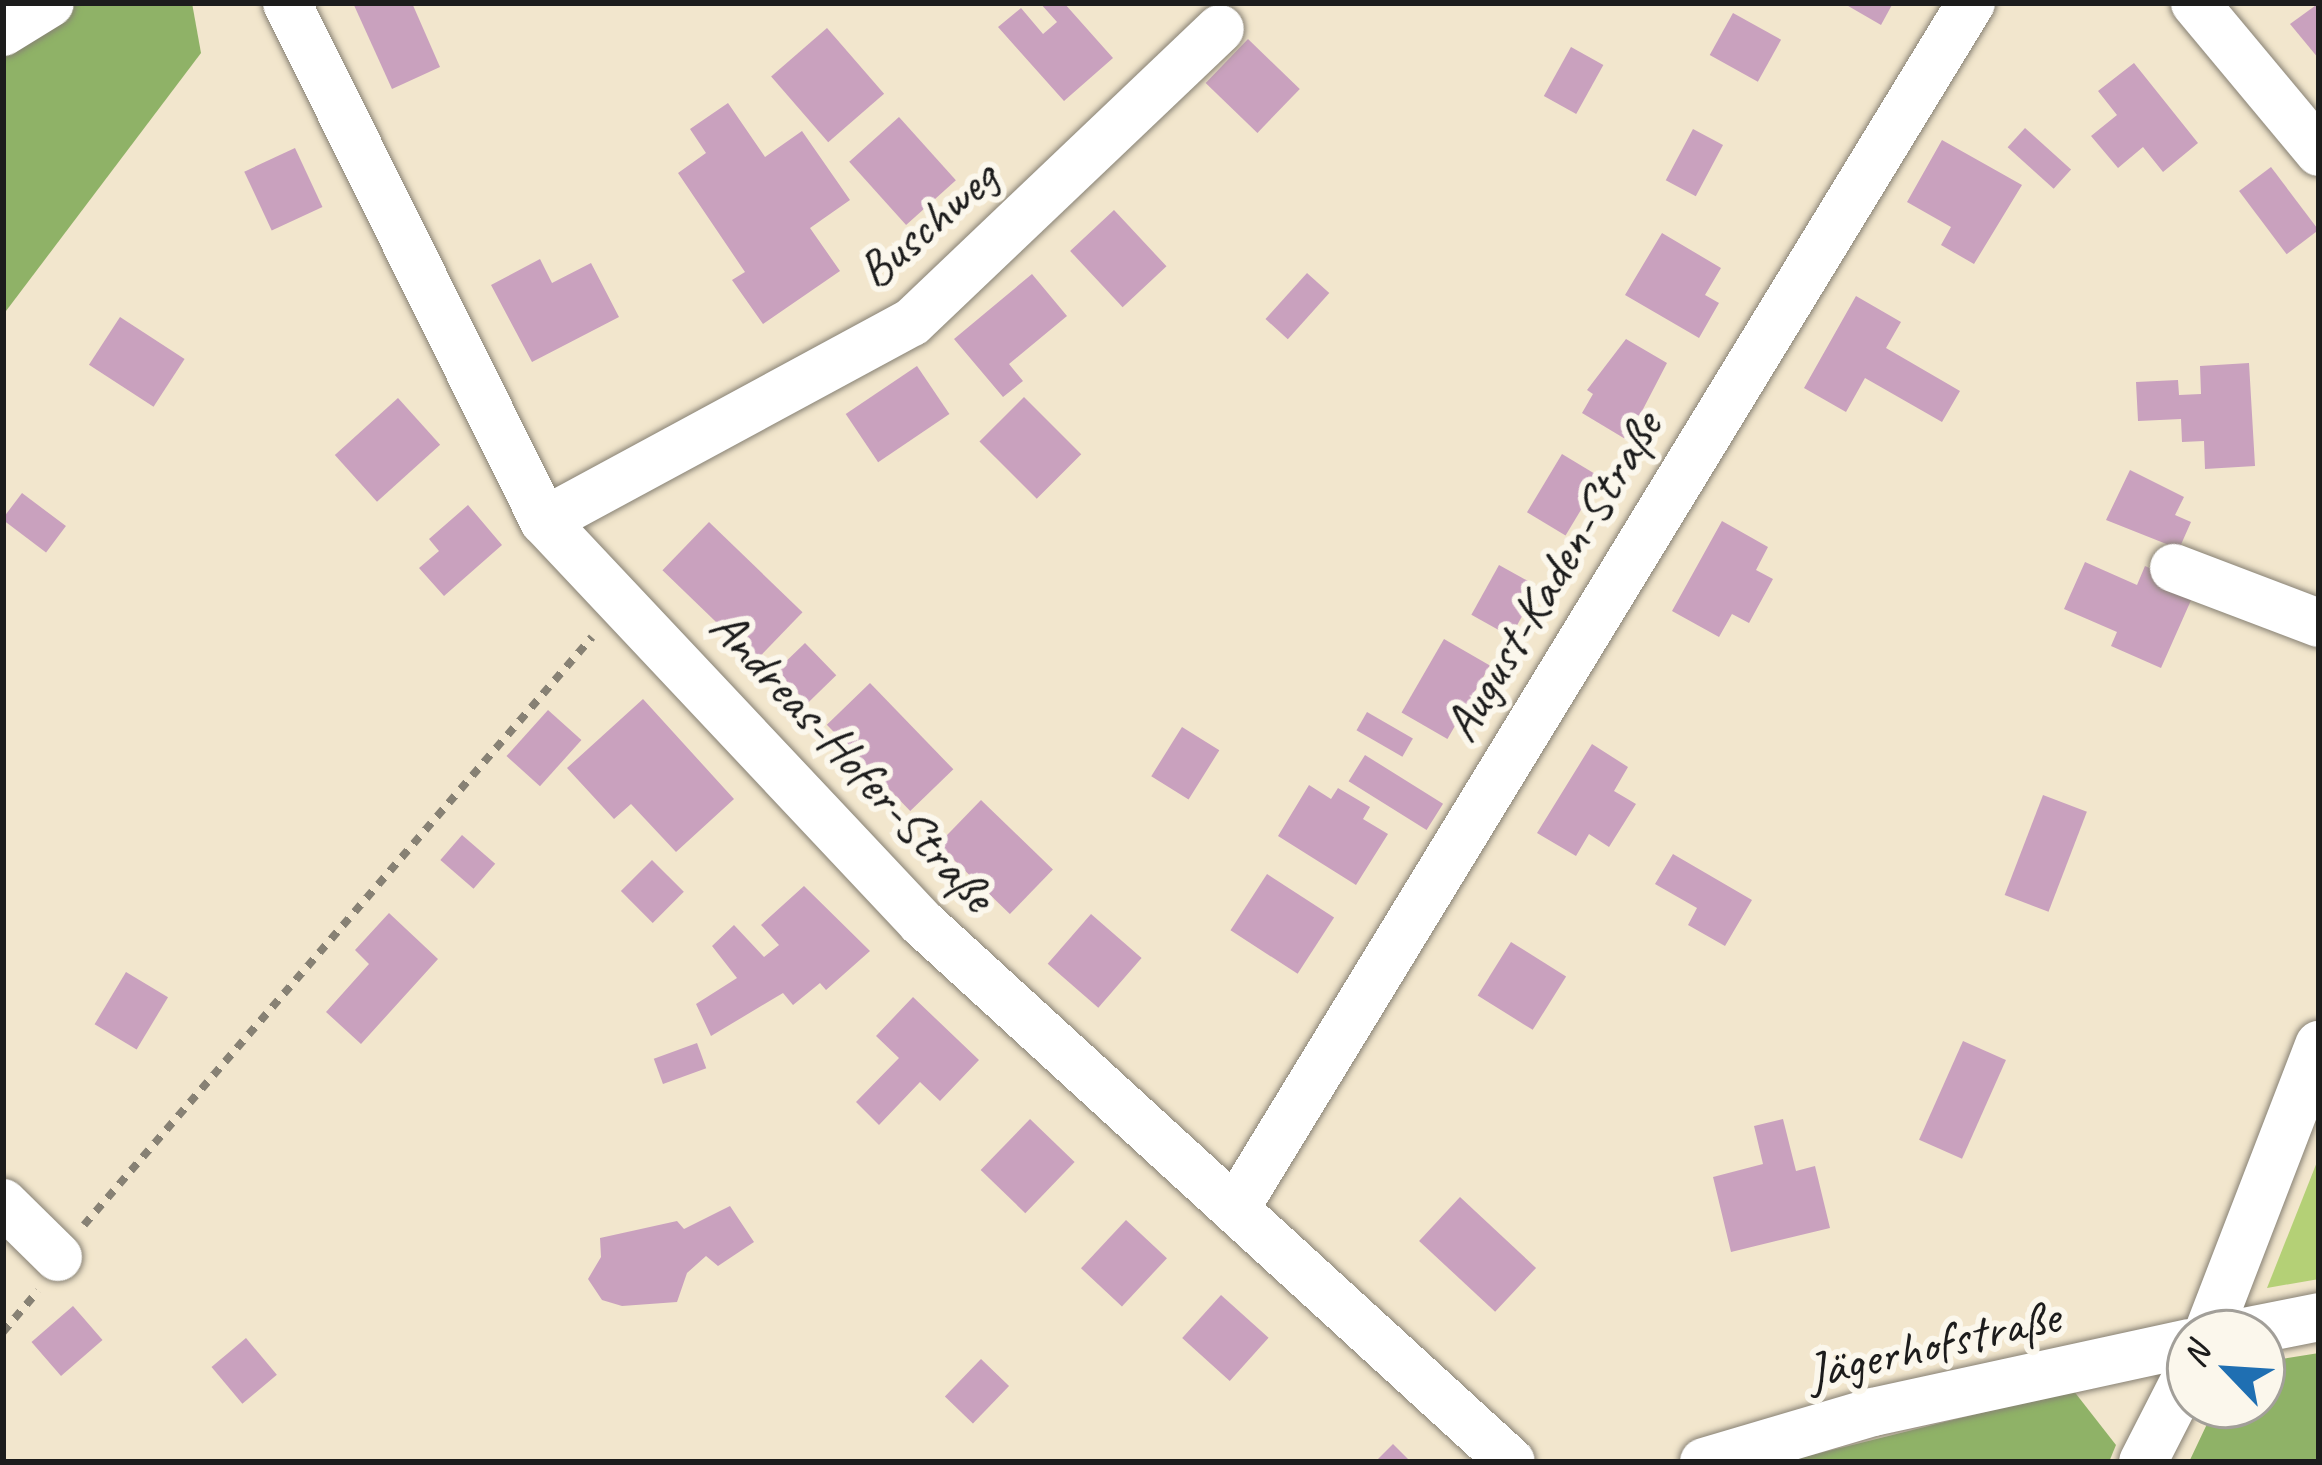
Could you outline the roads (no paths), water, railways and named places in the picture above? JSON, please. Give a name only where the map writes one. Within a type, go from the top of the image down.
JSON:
[{"type":"street","points":[[3,32],[50,3]]},
{"type":"street","name":"Andreas-Hofer-Straße","points":[[287,3],[544,521],[625,600],[922,923],[1511,1462]]},
{"type":"street","name":"August-Kaden-Straße","points":[[1234,1209],[1971,3]]},
{"type":"street","points":[[2195,3],[2319,152]]},
{"type":"street","name":"Buschweg","points":[[544,521],[912,322],[1220,28]]},
{"type":"street","points":[[2174,568],[2319,622]]},
{"type":"street","points":[[2217,1309],[2319,1045]]},
{"type":"street","points":[[3,1203],[58,1257]]},
{"type":"street","points":[[2286,1324],[2319,1317]]},
{"type":"street","name":"Jägerhofstraße","points":[[1704,1462],[1873,1412],[2166,1348]]},
{"type":"street","points":[[2143,1462],[2166,1417]]}]
